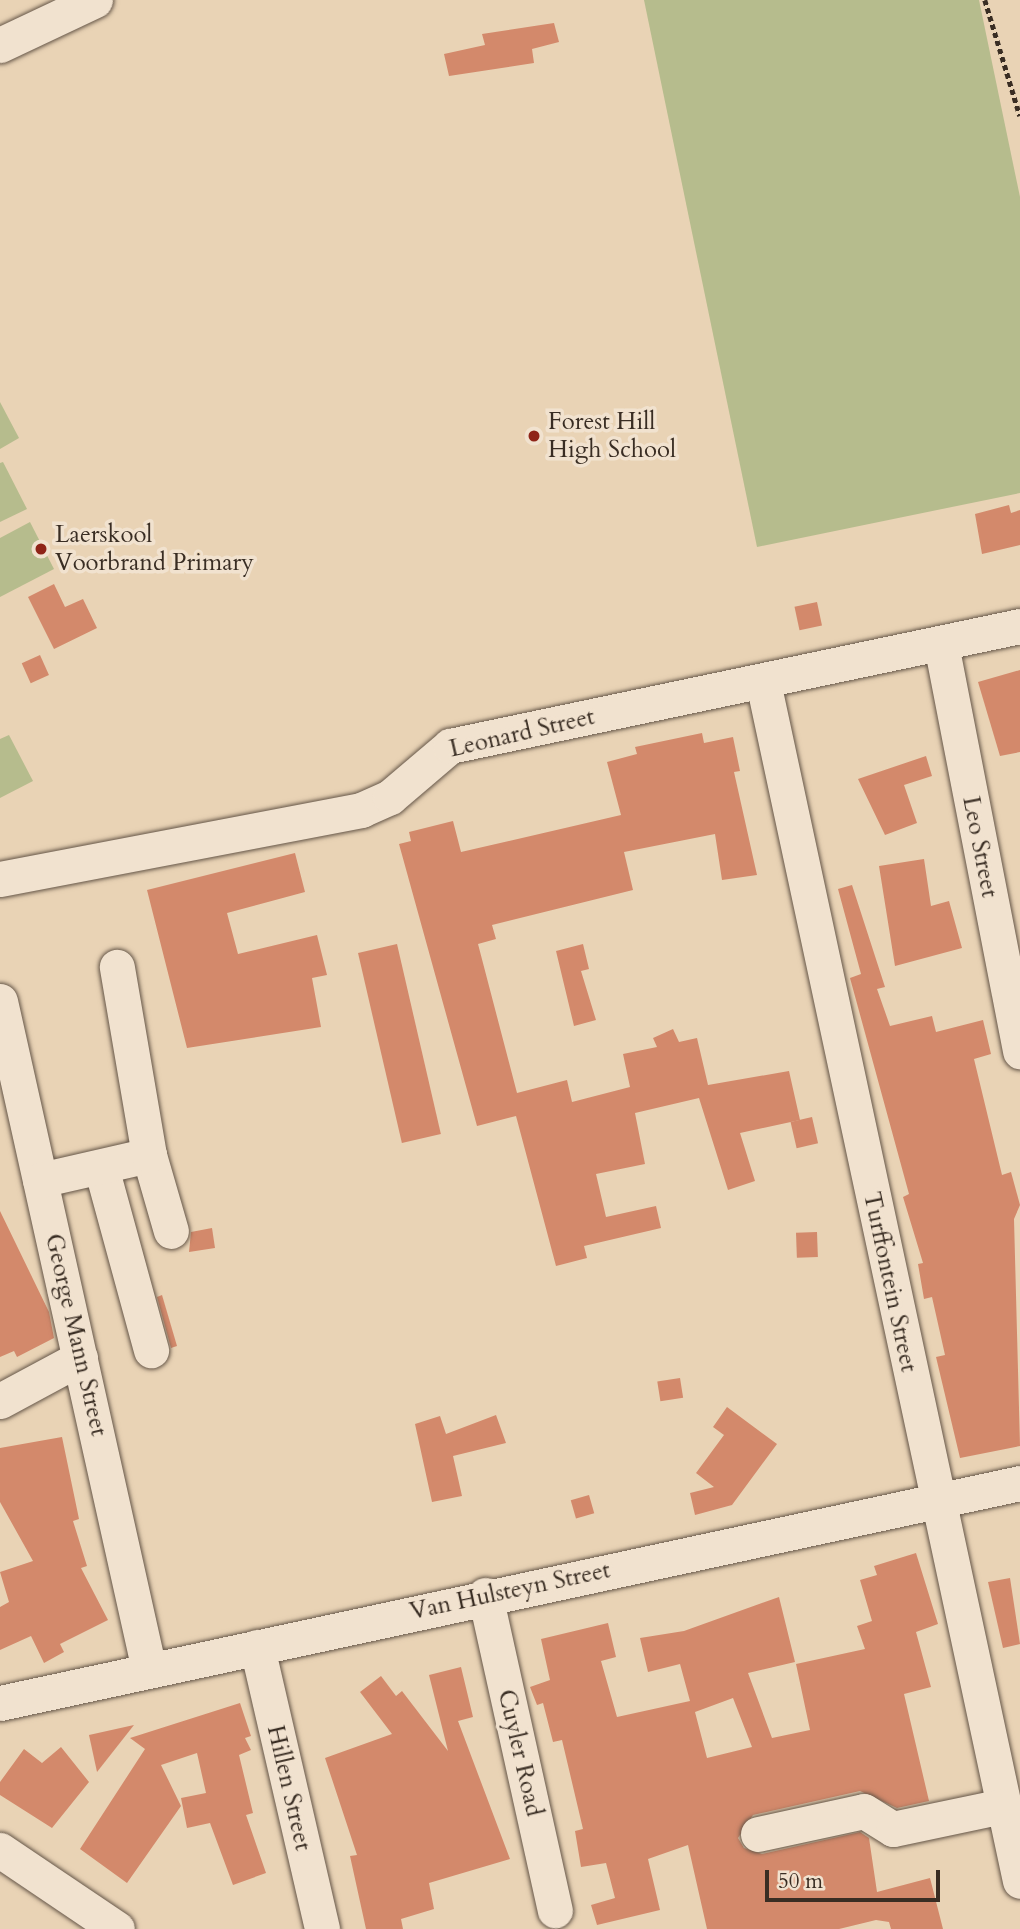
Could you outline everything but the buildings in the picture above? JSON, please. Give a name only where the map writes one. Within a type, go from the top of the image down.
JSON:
[{"type":"street","points":[[0,46],[95,0]]},
{"type":"street","name":"Leonard Street","points":[[0,879],[361,810],[390,797],[450,746],[1020,626]]},
{"type":"street","name":"Leo Street","points":[[941,644],[1020,1051]]},
{"type":"street","name":"Turffontein Street","points":[[763,682],[1020,1881]]},
{"type":"street","points":[[117,967],[149,1155],[171,1231]]},
{"type":"street","name":"George Mann Street","points":[[0,1001],[149,1670]]},
{"type":"street","points":[[40,1180],[149,1155]]},
{"type":"street","points":[[101,1167],[151,1350]]},
{"type":"street","points":[[0,1401],[80,1358]]},
{"type":"street","name":"Van Hulsteyn Street","points":[[0,1703],[485,1595],[1020,1483]]},
{"type":"street","name":"Cuyler Road","points":[[485,1595],[555,1910]]},
{"type":"street","name":"Hillen Street","points":[[257,1647],[321,1929]]},
{"type":"street","points":[[758,1834],[864,1811],[893,1829],[1003,1806]]},
{"type":"street","points":[[0,1850],[117,1929]]},
{"type":"path","points":[[985,0],[1020,116]]},
{"type":"green space","points":[[644,0],[979,0],[1020,197],[1020,493],[757,547]]},
{"type":"green space","points":[[0,402],[19,438],[0,449]]},
{"type":"green space","points":[[3,462],[27,509],[0,522],[0,463]]},
{"type":"green space","points":[[30,522],[54,569],[0,597],[0,538]]},
{"type":"green space","points":[[9,735],[33,781],[0,798],[0,739]]},
{"type":"place","name":"Forest Hill High School","points":[[534,436]]},
{"type":"place","name":"Laerskool Voorbrand Primary","points":[[41,549]]}]
